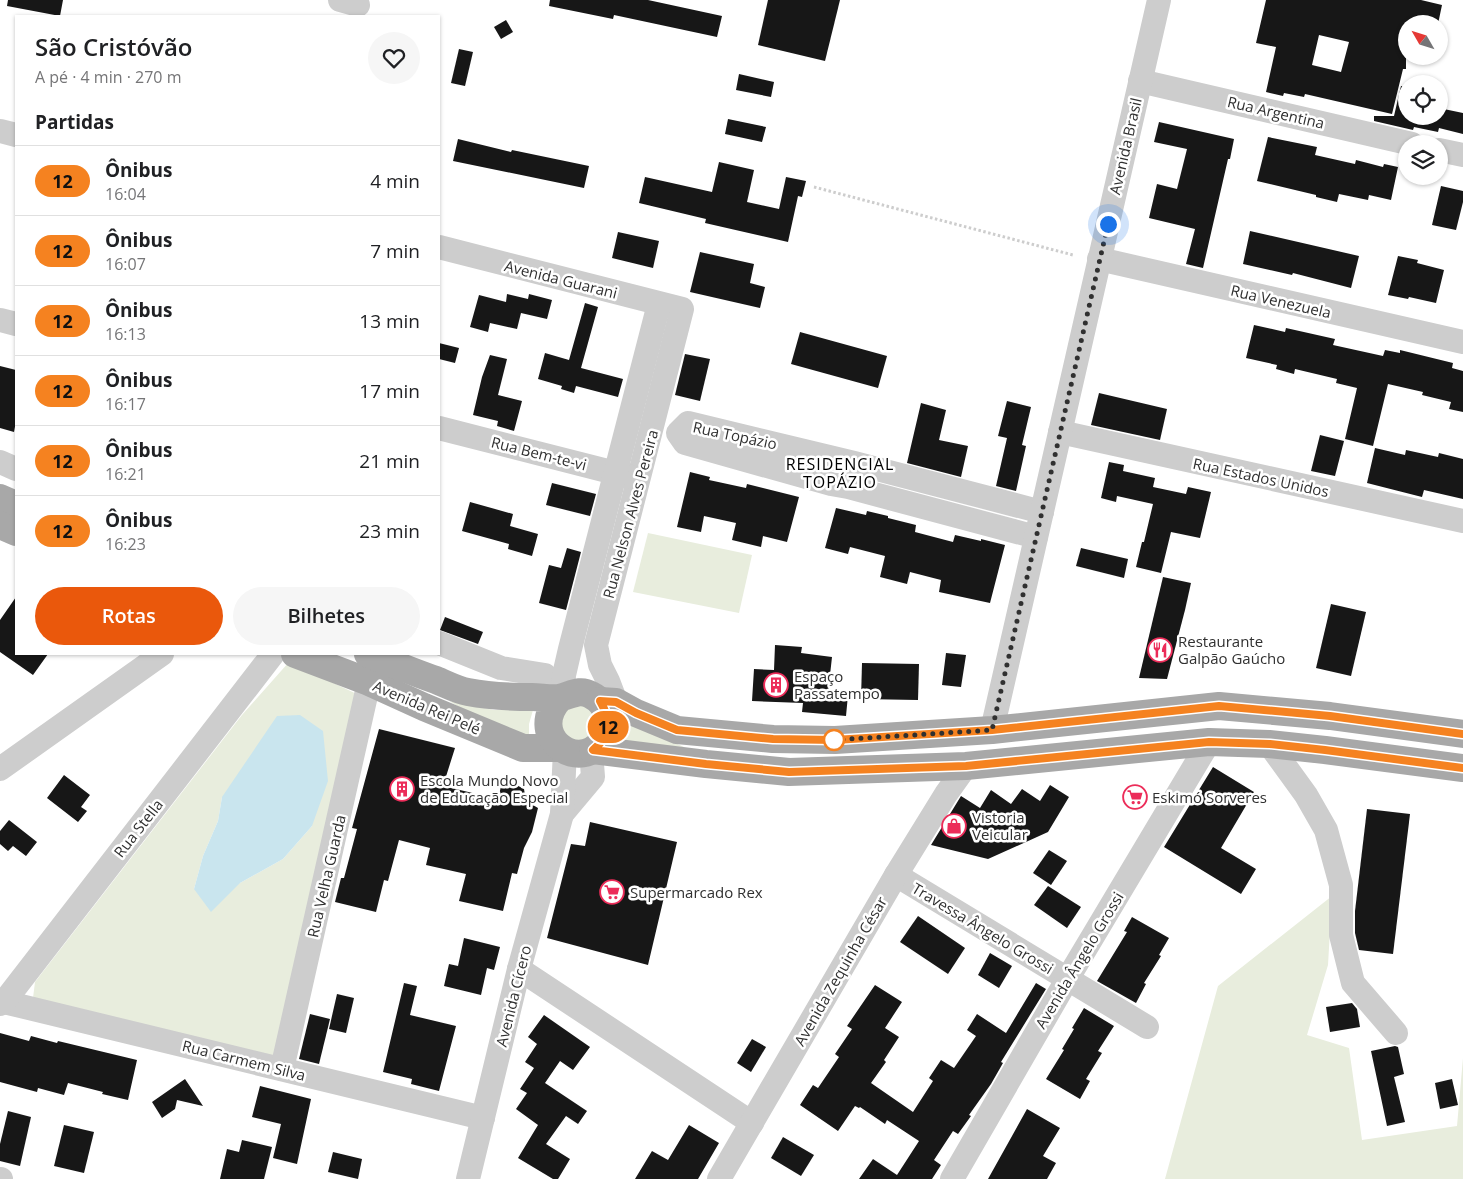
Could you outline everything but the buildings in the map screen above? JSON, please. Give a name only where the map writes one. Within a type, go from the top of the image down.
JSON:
[{"type":"main road","points":[[0,498],[15,505]]},
{"type":"main road","points":[[0,525],[15,532]]},
{"type":"main road","name":"Avenida Rei Pelé","points":[[298,655],[369,682],[523,748],[578,750],[789,772],[966,766],[1209,742],[1270,744],[1463,768]]},
{"type":"main road","name":"Avenida Rei Pelé","points":[[371,655],[466,692],[506,697],[562,697],[576,692],[589,694],[608,706],[636,713],[677,730],[773,739],[835,740],[992,730],[1219,706],[1330,716],[1463,734]]},
{"type":"main road","points":[[562,697],[552,706],[548,717],[548,729],[553,740],[578,750],[601,743],[609,725],[608,706]]},
{"type":"street","name":"Avenida Brasil","points":[[992,730],[1159,0]]},
{"type":"street","name":"Rua Argentina","points":[[1140,81],[1398,141]]},
{"type":"street","points":[[0,131],[15,136]]},
{"type":"street","points":[[1448,152],[1463,156]]},
{"type":"street","name":"Avenida Guarani","points":[[440,247],[682,309]]},
{"type":"street","name":"Rua Venezuela","points":[[1100,259],[1463,342]]},
{"type":"street","name":"Rua Nelson Alves Pereira","points":[[562,697],[564,675],[570,649],[659,304]]},
{"type":"street","name":"Rua Nelson Alves Pereira","points":[[608,706],[608,680],[600,665],[596,645],[640,480],[682,309]]},
{"type":"street","points":[[0,320],[15,324]]},
{"type":"street","name":"Rua Topázio","points":[[1036,537],[684,443],[678,433],[688,423],[846,461],[1042,512]]},
{"type":"street","name":"Rua Bem-te-vi","points":[[440,428],[640,480]]},
{"type":"street","name":"Rua Estados Unidos","points":[[1060,432],[1463,521]]},
{"type":"street","points":[[840,486],[846,461]]},
{"type":"street","points":[[0,462],[15,469]]},
{"type":"street","points":[[440,643],[501,668],[545,675],[562,697]]},
{"type":"street","points":[[0,769],[161,655]]},
{"type":"street","name":"Rua Stella","points":[[2,1003],[272,655]]},
{"type":"street","name":"Rua Velha Guarda","points":[[282,1069],[369,682]]},
{"type":"street","name":"Avenida Ângelo Grossi","points":[[952,1179],[1068,978],[1209,742]]},
{"type":"street","points":[[1270,744],[1306,795],[1326,830],[1341,885],[1341,935],[1353,983],[1396,1033]]},
{"type":"street","name":"Avenida Cícero","points":[[468,1179],[519,969],[562,814],[572,792],[578,750]]},
{"type":"street","name":"Avenida Zequinha César","points":[[719,1179],[896,875],[946,794],[966,766]]},
{"type":"street","name":"Travessa Ângelo Grossi","points":[[896,875],[1147,1026]]},
{"type":"street","points":[[519,969],[752,1123]]},
{"type":"street","name":"Rua Carmem Silva","points":[[2,1003],[483,1118]]},
{"type":"path","points":[[814,187],[1073,255]]},
{"type":"green space","points":[[648,533],[752,555],[739,613],[633,592]]},
{"type":"green space","points":[[289,662],[361,696],[275,1057],[33,998],[35,982],[242,715]],"holes":[[[222,797],[312,826],[283,859],[240,883],[194,889],[203,856],[218,821]]]},
{"type":"green space","points":[[449,701],[494,710],[533,710],[529,724],[529,739],[473,715]]},
{"type":"green space","points":[[588,701],[602,726],[582,747],[556,734],[560,706]]},
{"type":"green space","points":[[621,719],[684,747],[616,747],[623,735]]},
{"type":"green space","points":[[1332,896],[1328,965],[1307,1035],[1349,1048],[1362,1140],[1457,1126],[1463,1058],[1463,1179],[1165,1179],[1218,986]]},
{"type":"water","points":[[300,715],[323,731],[328,781],[312,826],[283,859],[240,883],[211,912],[194,889],[203,856],[218,821],[222,797],[277,716]]},
{"type":"bus line","name":"12","points":[[1463,734],[1330,716],[1219,706],[992,730],[835,740],[773,739],[677,730],[636,713],[616,702],[600,701],[608,715],[609,725],[601,743],[593,750],[789,772],[966,766],[1209,742],[1270,744],[1463,768]]},
{"type":"place","name":"Restaurante Galpão Gaúcho","points":[[1160,650]]},
{"type":"place","name":"Espaço Passatempo","points":[[776,685]]},
{"type":"place","name":"Escola Mundo Novo de Educação Especial","points":[[402,789]]},
{"type":"place","name":"Eskimó Sorveres","points":[[1135,797]]},
{"type":"place","name":"Vistoria Veicular","points":[[954,826]]},
{"type":"place","name":"Supermarcado Rex","points":[[612,892]]},
{"type":"district","name":"RESIDENCIAL TOPÁZIO","points":[[840,473]]},
{"type":"route","points":[[834,740],[992,730],[1108,224]]}]
